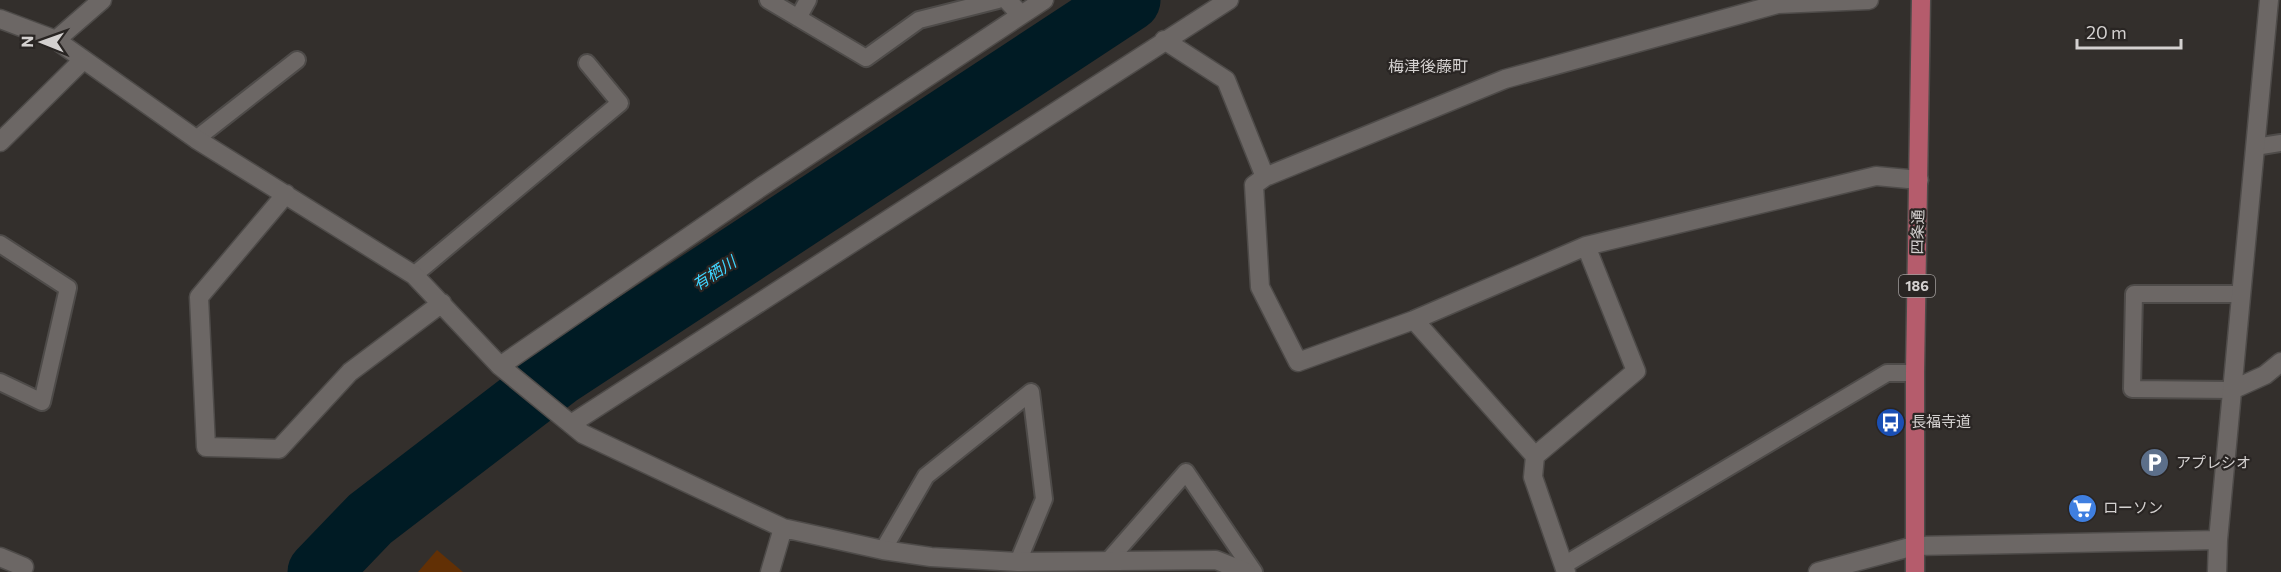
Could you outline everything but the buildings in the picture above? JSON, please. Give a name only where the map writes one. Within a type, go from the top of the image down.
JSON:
[{"type":"main road","name":"四条通","points":[[1915,572],[1915,373],[1921,0]]},
{"type":"street","points":[[56,40],[102,0]]},
{"type":"street","points":[[1007,0],[1021,15]]},
{"type":"street","points":[[506,370],[764,185],[1044,0]]},
{"type":"street","points":[[566,420],[1228,0]]},
{"type":"street","points":[[1869,0],[1778,4],[1505,79],[1265,177],[1254,185],[1260,287],[1298,362],[1414,320],[1586,246],[1876,176],[1919,180]]},
{"type":"street","points":[[2217,572],[2218,540],[2268,0]]},
{"type":"street","points":[[0,19],[56,40],[196,139],[414,274],[506,370],[583,434],[783,528],[883,550],[931,557],[1018,562],[1108,561],[1129,566],[1216,560],[1246,572]]},
{"type":"street","points":[[1164,40],[1226,80],[1265,177]]},
{"type":"street","points":[[0,142],[82,60]]},
{"type":"street","points":[[286,194],[199,297],[206,447],[279,450],[350,372],[442,303]]},
{"type":"street","points":[[1565,568],[1533,477],[1535,456],[1636,371],[1586,246]]},
{"type":"street","points":[[1414,320],[1535,456]]},
{"type":"street","points":[[2232,390],[2265,375],[2281,362]]},
{"type":"street","points":[[770,572],[783,528]]},
{"type":"street","points":[[1818,572],[1914,546],[2218,540]]},
{"type":"street","points":[[0,557],[24,567]]},
{"type":"lane","points":[[768,0],[866,58],[919,20],[998,0]]},
{"type":"lane","points":[[798,18],[808,0]]},
{"type":"lane","points":[[196,139],[297,60]]},
{"type":"lane","points":[[414,274],[620,103],[587,63]]},
{"type":"lane","points":[[2255,147],[2281,143]]},
{"type":"lane","points":[[0,244],[68,288],[42,402],[0,382]]},
{"type":"lane","points":[[2232,390],[2132,389],[2134,294],[2241,294]]},
{"type":"lane","points":[[1565,568],[1887,374],[1915,373]]},
{"type":"lane","points":[[883,550],[926,476],[1031,392],[1044,500],[1018,562]]},
{"type":"lane","points":[[1108,561],[1186,472],[1254,572]]},
{"type":"shaded area","points":[[437,550],[463,572],[418,572]]},
{"type":"waterway","name":"有栖川","points":[[319,572],[370,519],[558,375],[1129,0]]},
{"type":"place","name":"長福寺道","points":[[1890,422]]},
{"type":"place","name":"アプレシオ","points":[[2155,463]]},
{"type":"place","name":"ローソン","points":[[2082,508]]},
{"type":"district","name":"梅津後藤町","points":[[1428,66]]}]
